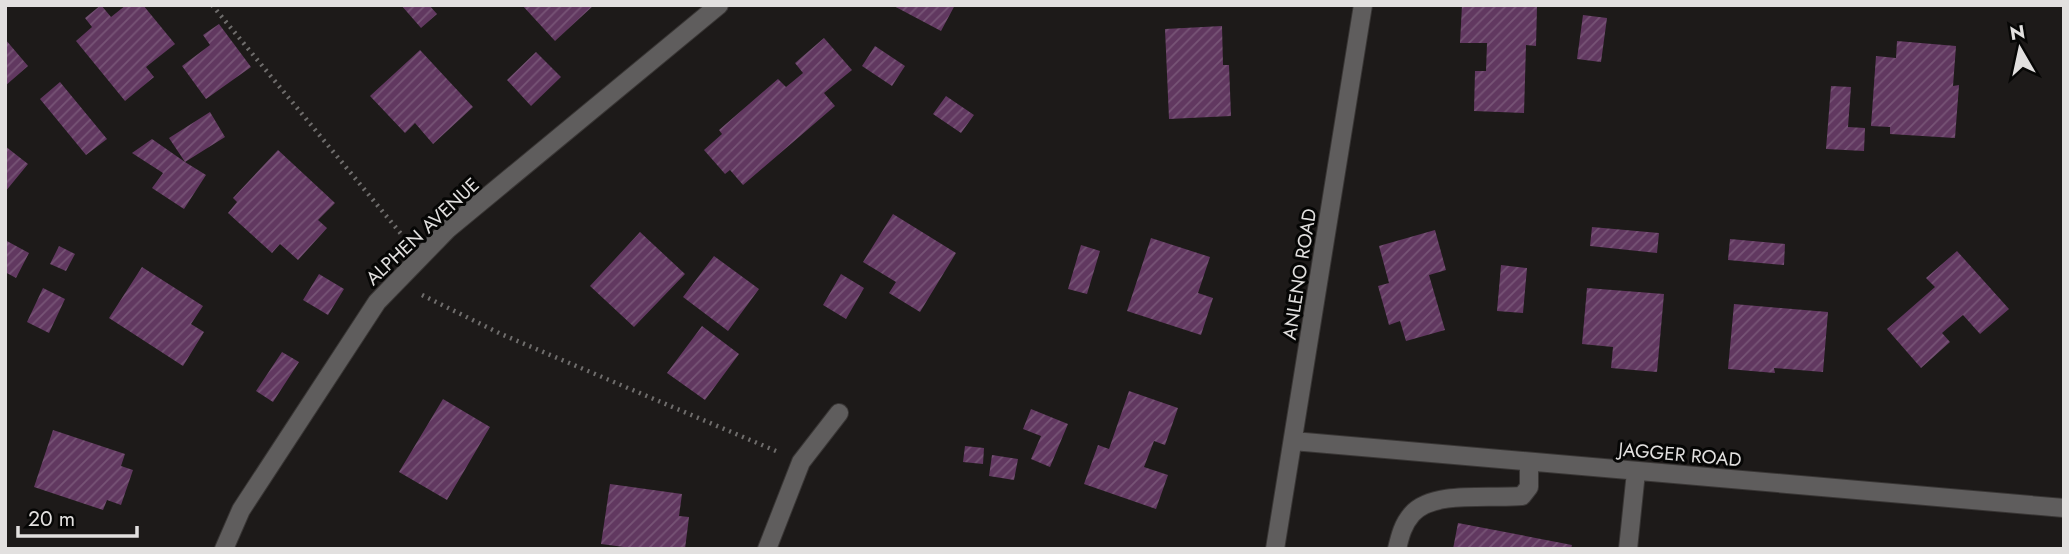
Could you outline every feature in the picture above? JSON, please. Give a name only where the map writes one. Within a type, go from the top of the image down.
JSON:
[{"type":"street","name":"ALPHEN AVENUE","points":[[224,549],[241,510],[377,302],[448,229],[719,5]]},
{"type":"street","name":"ANLENO ROAD","points":[[1275,549],[1363,5]]},
{"type":"street","points":[[767,549],[801,462],[839,413]]},
{"type":"street","name":"JAGGER ROAD","points":[[1293,441],[2064,508]]},
{"type":"street","points":[[1397,549],[1401,531],[1410,515],[1422,504],[1463,496],[1522,496],[1529,487],[1529,462]]},
{"type":"street","points":[[1628,549],[1636,472]]},
{"type":"path","points":[[212,5],[421,257]]},
{"type":"path","points":[[396,282],[501,334],[801,462]]},
{"type":"building","points":[[101,5],[111,17],[126,5],[143,5],[175,44],[146,67],[154,77],[125,101],[76,41],[92,27],[85,18]]},
{"type":"building","points":[[401,5],[429,5],[437,14],[421,28]]},
{"type":"building","points":[[522,5],[594,5],[555,41]]},
{"type":"building","points":[[892,5],[955,5],[941,31]]},
{"type":"building","points":[[1462,5],[1537,7],[1536,46],[1526,45],[1524,113],[1474,111],[1475,71],[1486,71],[1487,43],[1460,43]]},
{"type":"building","points":[[1583,15],[1607,18],[1601,62],[1577,59]]},
{"type":"building","points":[[219,24],[251,67],[206,99],[182,66],[210,45],[203,35]]},
{"type":"building","points":[[1222,26],[1223,65],[1229,65],[1231,116],[1169,119],[1165,29]]},
{"type":"building","points":[[824,38],[852,70],[824,93],[835,106],[743,185],[730,170],[725,174],[704,150],[722,134],[719,130],[778,79],[786,87],[803,73],[795,63]]},
{"type":"building","points":[[5,39],[28,66],[5,86]]},
{"type":"building","points":[[1897,41],[1956,46],[1953,86],[1959,85],[1955,138],[1890,134],[1890,127],[1871,126],[1876,56],[1896,58]]},
{"type":"building","points":[[875,46],[905,66],[892,86],[862,66]]},
{"type":"building","points":[[420,50],[473,107],[433,144],[415,123],[405,133],[370,96]]},
{"type":"building","points":[[536,52],[561,77],[531,106],[507,80]]},
{"type":"building","points":[[60,82],[107,139],[86,155],[40,99]]},
{"type":"building","points":[[1831,86],[1851,87],[1848,127],[1865,128],[1864,151],[1826,149]]},
{"type":"building","points":[[946,96],[974,115],[961,133],[933,114]]},
{"type":"building","points":[[210,112],[225,137],[185,162],[169,138]]},
{"type":"building","points":[[152,139],[206,175],[184,209],[152,188],[163,173],[132,153]]},
{"type":"building","points":[[5,146],[28,164],[5,192]]},
{"type":"building","points":[[278,150],[335,203],[318,220],[327,228],[298,260],[280,244],[272,253],[228,213],[237,202],[233,198]]},
{"type":"building","points":[[893,214],[956,253],[920,312],[889,293],[896,282],[863,262]]},
{"type":"building","points":[[1592,227],[1659,233],[1657,253],[1590,246]]},
{"type":"building","points":[[1435,230],[1446,270],[1429,275],[1445,330],[1406,341],[1400,321],[1389,325],[1378,286],[1389,283],[1379,246]]},
{"type":"building","points":[[640,232],[685,274],[634,327],[590,286]]},
{"type":"building","points":[[1151,238],[1210,257],[1198,293],[1213,298],[1201,335],[1127,311]]},
{"type":"building","points":[[1730,239],[1785,244],[1784,265],[1728,260]]},
{"type":"building","points":[[5,240],[29,253],[16,278],[5,272]]},
{"type":"building","points":[[1081,245],[1100,251],[1087,294],[1068,289]]},
{"type":"building","points":[[59,246],[75,254],[66,271],[50,264]]},
{"type":"building","points":[[1957,251],[2009,309],[1980,334],[1963,315],[1942,333],[1950,342],[1921,368],[1887,329],[1935,287],[1926,278]]},
{"type":"building","points":[[714,256],[759,289],[728,331],[683,297]]},
{"type":"building","points":[[1501,265],[1527,268],[1523,313],[1497,311]]},
{"type":"building","points":[[142,267],[203,306],[191,324],[204,332],[183,366],[109,318]]},
{"type":"building","points":[[319,274],[344,289],[328,315],[303,300]]},
{"type":"building","points":[[841,274],[864,288],[846,319],[823,305]]},
{"type":"building","points":[[43,288],[65,299],[49,333],[27,322]]},
{"type":"building","points":[[1587,288],[1664,294],[1657,372],[1611,368],[1613,347],[1582,344]]},
{"type":"building","points":[[1734,304],[1828,312],[1823,372],[1774,368],[1775,373],[1728,369]]},
{"type":"building","points":[[702,326],[739,354],[705,400],[667,373]]},
{"type":"building","points":[[282,352],[299,362],[273,402],[256,391]]},
{"type":"building","points":[[1129,391],[1178,408],[1165,445],[1154,441],[1144,467],[1168,475],[1156,509],[1084,484],[1098,445],[1109,449]]},
{"type":"building","points":[[443,399],[490,427],[447,500],[399,472]]},
{"type":"building","points":[[1031,409],[1068,424],[1050,467],[1031,459],[1041,436],[1023,429]]},
{"type":"building","points":[[53,430],[125,454],[121,466],[133,470],[121,505],[107,500],[103,510],[34,487]]},
{"type":"building","points":[[965,446],[984,448],[983,464],[963,462]]},
{"type":"building","points":[[992,455],[1018,459],[1014,480],[989,476]]},
{"type":"building","points":[[610,484],[682,494],[679,516],[689,517],[685,549],[639,549],[601,544]]},
{"type":"building","points":[[1458,523],[1572,545],[1571,549],[1453,549]]}]
